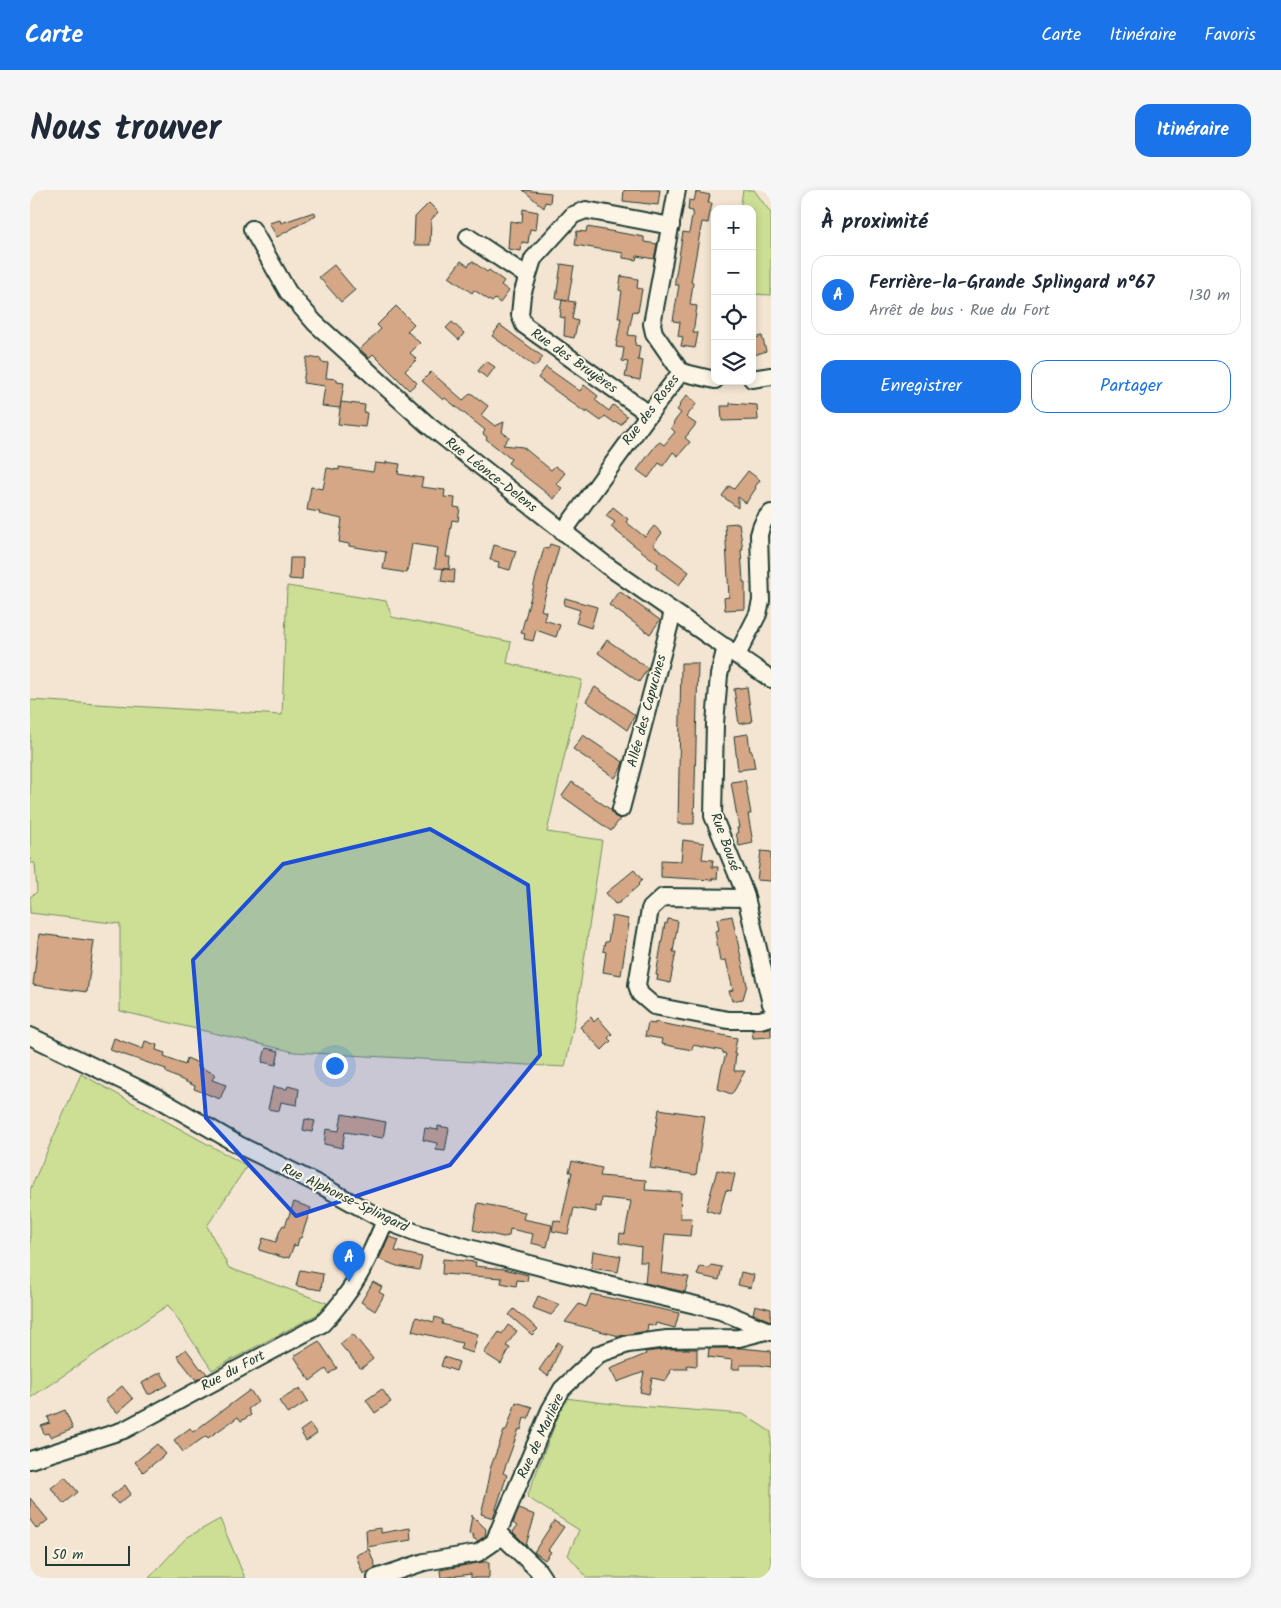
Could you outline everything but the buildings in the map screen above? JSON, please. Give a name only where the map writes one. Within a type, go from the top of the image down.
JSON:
[{"type":"street","name":"Rue des Roses","points":[[563,532],[681,372],[654,333],[652,324],[677,190]]},
{"type":"street","name":"Rue des Bruyères","points":[[649,414],[524,325],[520,315],[522,295],[533,259],[573,215],[586,210],[671,226]]},
{"type":"street","name":"Rue Léonce-Delens","points":[[252,229],[288,292],[315,323],[428,425],[563,532],[629,581],[771,680]]},
{"type":"street","points":[[468,236],[527,276]]},
{"type":"street","points":[[681,372],[711,379]]},
{"type":"street","points":[[756,378],[771,376]]},
{"type":"street","name":"Rue Bousé","points":[[771,512],[766,516],[759,535],[761,601],[758,614],[732,651],[719,675],[715,723],[713,816],[746,898],[771,1004]]},
{"type":"street","name":"Allée des Capucines","points":[[621,809],[673,612]]},
{"type":"street","points":[[746,898],[663,897],[650,908],[637,985],[640,994],[654,1006],[728,1020],[760,1020],[771,1017]]},
{"type":"street","name":"Rue Alphonse-Splingard","points":[[30,1036],[154,1096],[239,1145],[324,1187],[386,1221],[420,1234],[487,1253],[721,1311],[768,1332]]},
{"type":"street","name":"Rue du Fort","points":[[30,1460],[124,1430],[322,1324],[338,1307],[359,1276],[386,1221]]},
{"type":"street","name":"Rue de Marlière","points":[[376,1578],[424,1562],[478,1553],[494,1542],[550,1410],[562,1389],[599,1354],[628,1344],[657,1340],[739,1338],[768,1332]]},
{"type":"street","points":[[498,1532],[537,1569],[543,1578]]},
{"type":"highlighted area","points":[[430,829],[528,885],[540,1055],[450,1165],[296,1216],[206,1118],[193,960],[283,864]]},
{"type":"green space","points":[[743,190],[754,190],[771,213],[771,295],[756,294],[756,205],[741,205]]},
{"type":"green space","points":[[287,586],[386,601],[392,617],[511,642],[507,663],[582,680],[547,832],[602,840],[576,1014],[565,1067],[294,1052],[120,1011],[120,924],[30,913],[30,897],[37,892],[35,863],[30,863],[30,700],[282,715]]},
{"type":"green space","points":[[81,1074],[247,1166],[207,1226],[229,1268],[327,1303],[318,1314],[212,1370],[168,1305],[30,1398],[30,1190]]},
{"type":"green space","points":[[565,1398],[613,1404],[743,1414],[771,1432],[771,1578],[586,1578],[568,1555],[579,1530],[527,1497]]},
{"type":"green space","points":[[220,1519],[245,1578],[149,1578],[186,1538]]},
{"type":"place","name":"Ferrière-la-Grande Splingard n°67","points":[[349,1282]]}]
